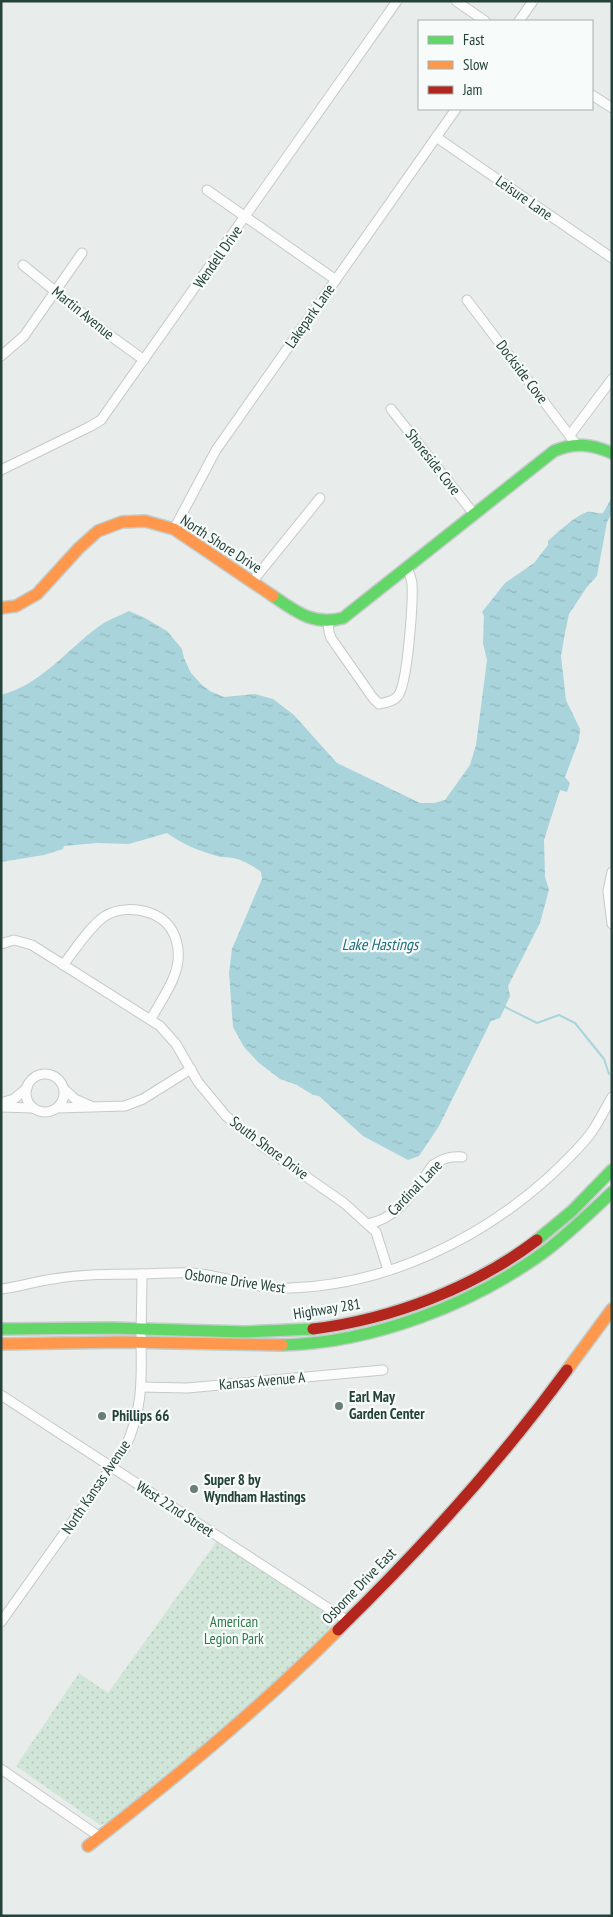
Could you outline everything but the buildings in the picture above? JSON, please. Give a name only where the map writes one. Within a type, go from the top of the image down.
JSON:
[{"type":"main road","points":[[328,622],[343,618],[554,451],[573,439],[612,453]]},
{"type":"main road","name":"North Shore Drive","points":[[1,608],[16,606],[37,594],[88,538],[109,526],[122,522],[145,521],[174,529],[302,616],[311,620],[328,622]]},
{"type":"main road","name":"Highway 281","points":[[1,1329],[141,1330],[215,1333],[316,1328],[401,1310],[474,1279],[524,1249],[560,1222],[612,1170]]},
{"type":"main road","name":"Highway 281","points":[[1,1344],[141,1342],[281,1345],[344,1338],[396,1326],[466,1298],[522,1267],[569,1233],[612,1192]]},
{"type":"main road","name":"Osborne Drive East","points":[[88,1846],[151,1798],[207,1751],[257,1707],[348,1621],[439,1524],[507,1447],[581,1354],[612,1309]]},
{"type":"street","name":"Wendell Drive","points":[[1,470],[101,420],[397,1]]},
{"type":"street","points":[[456,1],[484,20]]},
{"type":"street","points":[[520,20],[533,1]]},
{"type":"street","points":[[593,96],[612,108]]},
{"type":"street","name":"Lakepark Lane","points":[[174,529],[216,450],[455,110]]},
{"type":"street","name":"Leisure Lane","points":[[436,137],[612,258]]},
{"type":"street","points":[[207,190],[336,280]]},
{"type":"street","points":[[1,356],[24,336],[82,253]]},
{"type":"street","name":"Martin Avenue","points":[[23,265],[104,332],[144,360]]},
{"type":"street","name":"Dockside Cove","points":[[467,300],[573,439]]},
{"type":"street","points":[[573,439],[612,379]]},
{"type":"street","name":"Shoreside Cove","points":[[391,410],[474,514]]},
{"type":"street","points":[[252,582],[320,498]]},
{"type":"street","points":[[328,622],[331,638],[373,698],[379,704],[388,703],[397,697],[406,676],[412,582],[407,568]]},
{"type":"street","points":[[612,872],[608,891],[612,924]]},
{"type":"street","points":[[63,964],[87,934],[104,917],[114,912],[136,910],[156,916],[167,922],[173,931],[177,943],[177,968],[173,979],[150,1019]]},
{"type":"street","name":"South Shore Drive","points":[[1,944],[14,940],[24,942],[63,964],[150,1019],[170,1036],[198,1082],[226,1116],[265,1148],[344,1203],[376,1232],[388,1270]]},
{"type":"street","points":[[1,1105],[33,1108],[46,1112],[57,1108],[82,1109],[92,1106],[125,1106],[136,1103],[191,1069]]},
{"type":"street","points":[[1,1105],[14,1099],[27,1088],[34,1078],[47,1075],[58,1079],[64,1089],[75,1099],[92,1106]]},
{"type":"street","points":[[27,1088],[27,1098],[33,1108]]},
{"type":"street","points":[[57,1108],[62,1101],[64,1089]]},
{"type":"street","name":"Osborne Drive West","points":[[1,1289],[50,1279],[85,1275],[194,1273],[252,1285],[290,1288],[338,1283],[367,1277],[435,1253],[506,1213],[530,1194],[577,1150],[591,1133],[612,1097]]},
{"type":"street","name":"Cardinal Lane","points":[[368,1224],[378,1222],[396,1212],[433,1165],[440,1160],[454,1156],[462,1157]]},
{"type":"street","name":"North Kansas Avenue","points":[[1,1622],[131,1437],[140,1408],[142,1274]]},
{"type":"street","name":"Kansas Avenue A","points":[[141,1387],[187,1388],[383,1370]]},
{"type":"street","points":[[1,1408],[4,1398]]},
{"type":"street","name":"West 22nd Street","points":[[4,1398],[348,1621]]},
{"type":"street","points":[[1,1768],[100,1837]]},
{"type":"green space","name":"American Legion Park","points":[[217,1541],[327,1613],[330,1618],[330,1627],[287,1670],[160,1782],[106,1824],[100,1825],[16,1766],[79,1673],[108,1693]]},
{"type":"water","name":"Lake Hastings","points":[[612,497],[612,513],[607,522],[597,576],[587,587],[569,614],[561,656],[566,700],[580,729],[579,740],[565,777],[570,783],[567,792],[560,790],[544,840],[545,877],[549,890],[540,923],[508,986],[510,996],[500,1018],[491,1021],[439,1126],[419,1156],[408,1160],[363,1136],[319,1096],[280,1079],[259,1063],[244,1047],[233,1027],[229,973],[232,949],[262,879],[261,872],[236,859],[219,857],[197,849],[167,833],[129,844],[97,843],[64,846],[63,849],[44,855],[1,862],[1,695],[15,690],[41,675],[98,627],[129,611],[167,631],[182,649],[191,673],[210,691],[224,697],[255,694],[273,699],[294,715],[337,763],[420,803],[434,803],[445,800],[470,765],[476,745],[487,660],[483,643],[484,616],[482,612],[505,583],[534,563],[548,545],[548,541],[557,533],[582,514],[587,512],[603,513]]},
{"type":"waterway","points":[[505,1007],[537,1023],[559,1015],[575,1023],[604,1059],[609,1074]]},
{"type":"traffic: fast","points":[[273,596],[298,612],[314,619],[333,620],[343,618],[554,451],[569,446],[583,445],[612,453]]},
{"type":"traffic: fast","points":[[537,1240],[572,1211],[612,1170]]},
{"type":"traffic: fast","points":[[282,1345],[317,1343],[352,1337],[421,1317],[455,1303],[518,1270],[547,1250],[612,1192]]},
{"type":"traffic: fast","points":[[1,1329],[111,1328],[244,1332],[313,1329]]},
{"type":"traffic: slow","points":[[1,608],[16,606],[37,594],[79,548],[98,531],[122,522],[145,521],[174,529],[273,596]]},
{"type":"traffic: slow","points":[[567,1370],[612,1309]]},
{"type":"traffic: slow","points":[[1,1344],[123,1342],[282,1345]]},
{"type":"traffic: slow","points":[[88,1846],[216,1742],[338,1630]]},
{"type":"traffic: jam","points":[[313,1329],[373,1318],[431,1299],[486,1273],[537,1240]]},
{"type":"traffic: jam","points":[[338,1630],[458,1505],[487,1472],[567,1370]]},
{"type":"place","name":"Earl May Garden Center","points":[[339,1406]]},
{"type":"place","name":"Phillips 66","points":[[102,1416]]},
{"type":"place","name":"Super 8 by Wyndham Hastings","points":[[194,1489]]}]
